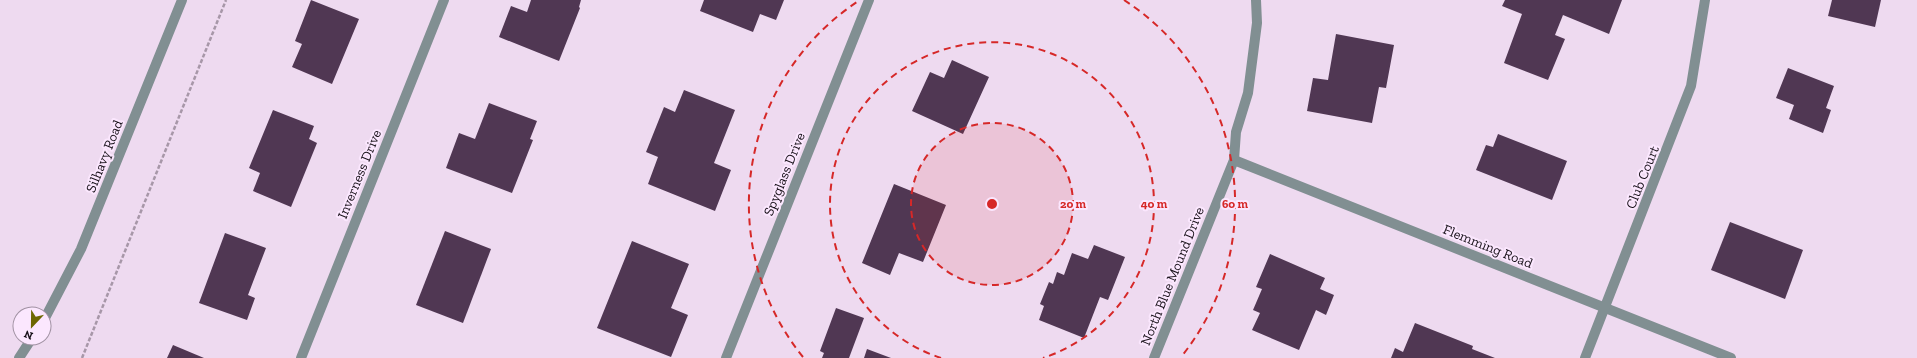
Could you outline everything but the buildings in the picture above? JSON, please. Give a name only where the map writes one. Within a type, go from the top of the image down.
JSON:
[{"type":"street","name":"Silhavy Road","points":[[51,306],[81,249],[182,0]]},
{"type":"street","name":"Inverness Drive","points":[[301,358],[444,0]]},
{"type":"street","name":"Spyglass Drive","points":[[726,358],[869,0]]},
{"type":"street","name":"North Blue Mound Drive","points":[[1154,358],[1234,160],[1236,132],[1248,93],[1257,23],[1256,0]]},
{"type":"street","name":"Club Court","points":[[1585,358],[1691,86],[1705,0]]},
{"type":"street","name":"Flemming Road","points":[[1234,160],[1731,358]]},
{"type":"street","points":[[19,358],[27,346]]},
{"type":"path","points":[[82,358],[226,0]]}]
